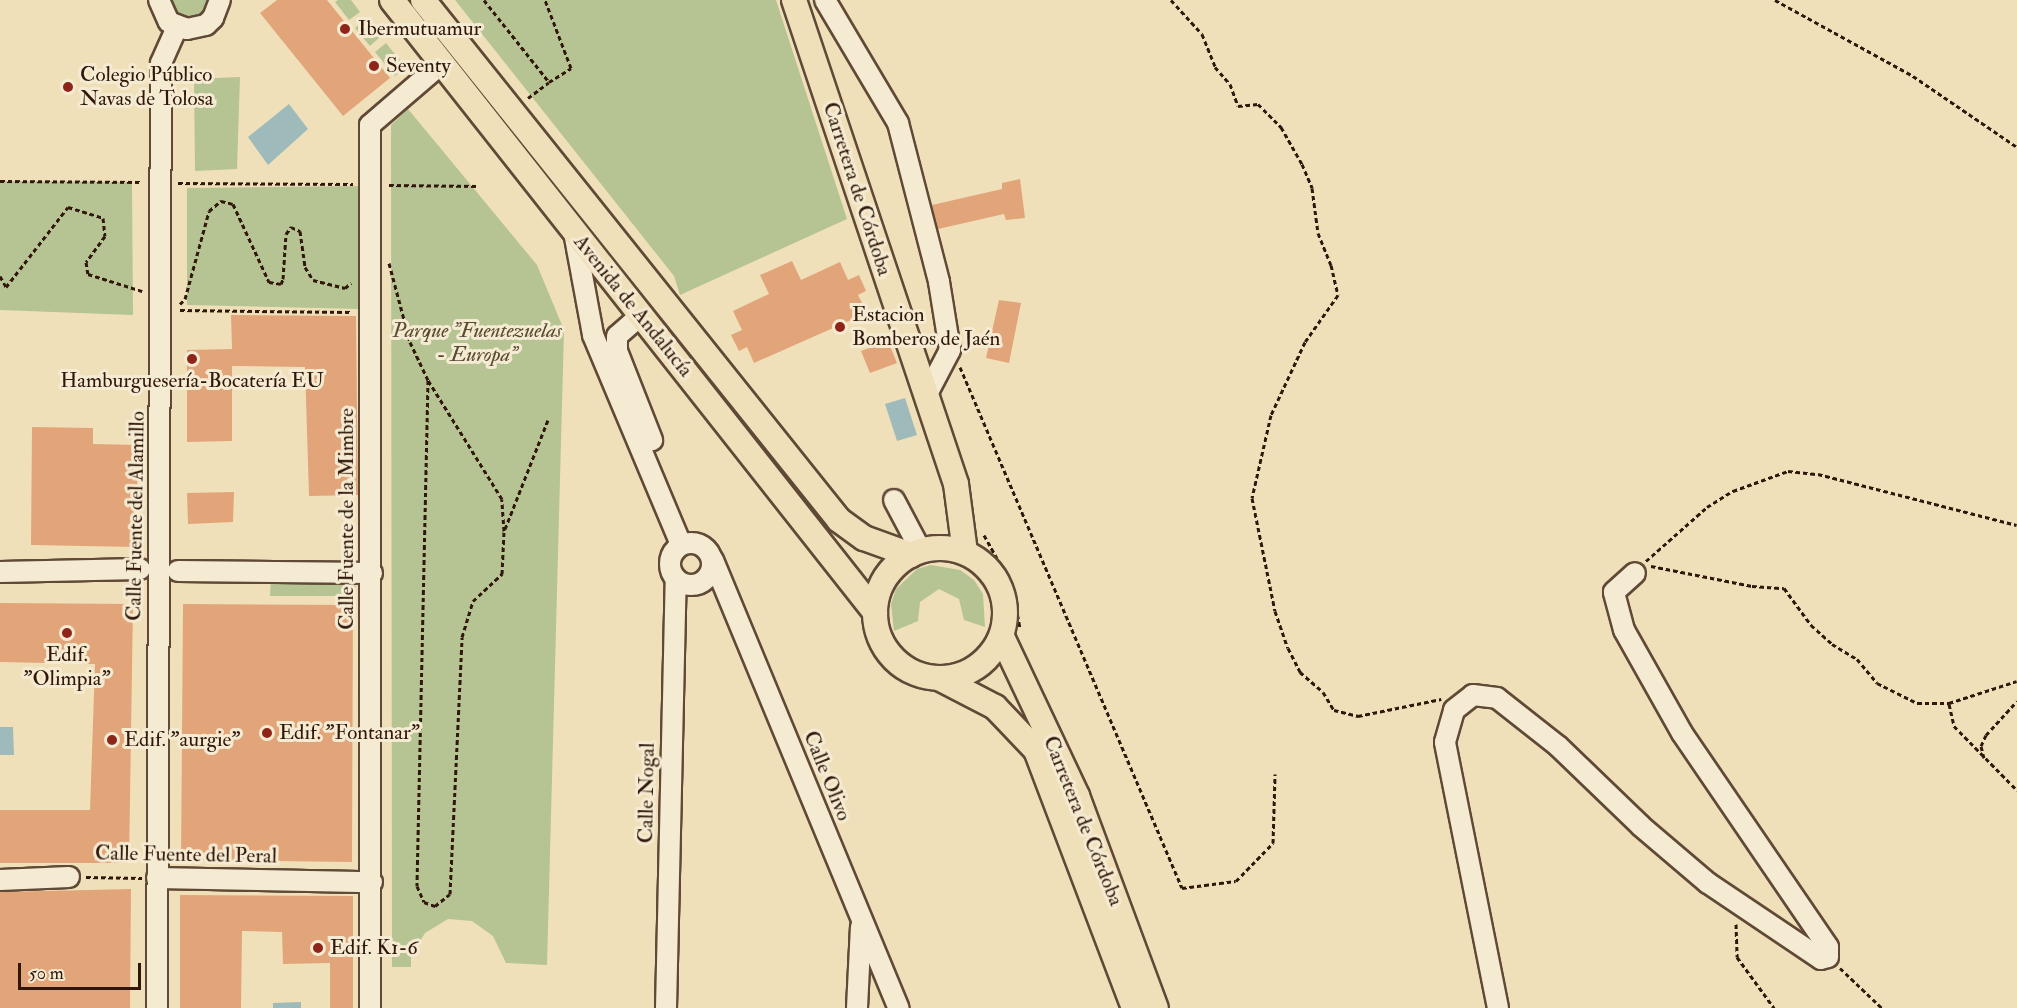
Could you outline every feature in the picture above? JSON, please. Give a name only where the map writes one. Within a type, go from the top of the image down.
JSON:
[{"type":"main road","name":"Avenida de Andalucía","points":[[392,0],[875,612]]},
{"type":"main road","name":"Avenida de Andalucía","points":[[423,0],[839,520],[864,538],[916,553]]},
{"type":"main road","name":"Carretera de Córdoba","points":[[794,0],[956,484],[965,552]]},
{"type":"main road","points":[[943,548],[965,552],[982,563],[1000,587],[1006,617],[1002,637],[993,654],[978,667],[961,676],[941,679],[921,676],[894,659],[878,633],[875,612],[878,592],[888,574],[916,553],[943,548]]},
{"type":"main road","name":"Carretera de Córdoba","points":[[1002,637],[1077,796],[1156,1008]]},
{"type":"main road","name":"Carretera de Córdoba","points":[[941,679],[995,707],[1036,750],[1134,1008]]},
{"type":"street","points":[[159,0],[163,14],[177,27],[196,29],[206,25],[213,18],[220,0]]},
{"type":"street","points":[[825,0],[898,123],[939,282],[950,350],[926,396]]},
{"type":"street","name":"Calle Fuente del Alamillo","points":[[157,1008],[161,63],[177,27]]},
{"type":"street","name":"Calle Fuente de la Mimbre","points":[[370,1008],[372,573],[370,125],[442,63]]},
{"type":"street","points":[[574,232],[593,335],[688,543]]},
{"type":"street","points":[[640,316],[616,336],[617,351],[688,543]]},
{"type":"street","points":[[894,500],[916,553]]},
{"type":"street","points":[[688,543],[707,548],[713,560],[711,574],[701,583],[688,585],[676,579],[669,567],[672,554],[688,543]]},
{"type":"street","name":"Calle Olivo","points":[[713,560],[861,923],[899,1008]]},
{"type":"street","points":[[0,572],[140,569]]},
{"type":"street","points":[[178,571],[372,573]]},
{"type":"street","points":[[1498,1008],[1445,742],[1454,710],[1473,695],[1497,698],[1558,746],[1641,826],[1728,897],[1821,959],[1828,957],[1828,947],[1688,742],[1624,630],[1614,592],[1635,573]]},
{"type":"street","name":"Calle Nogal","points":[[666,1008],[676,579]]},
{"type":"street","name":"Calle Fuente del Peral","points":[[0,880],[69,877]]},
{"type":"street","name":"Calle Fuente del Peral","points":[[157,878],[372,882]]},
{"type":"street","points":[[856,1008],[861,923]]},
{"type":"path","points":[[484,0],[549,82]]},
{"type":"path","points":[[528,98],[571,68],[545,0]]},
{"type":"path","points":[[1171,0],[1202,33],[1215,67],[1230,84],[1238,106],[1258,104],[1281,127],[1298,157],[1312,188],[1318,233],[1331,265],[1338,295],[1305,342],[1271,415],[1252,498],[1275,611],[1288,648],[1300,672],[1323,692],[1334,710],[1358,716],[1444,698],[1466,700]]},
{"type":"path","points":[[1775,0],[1913,76],[2017,147]]},
{"type":"path","points":[[0,181],[142,182]]},
{"type":"path","points":[[178,183],[363,184]]},
{"type":"path","points":[[389,184],[479,186]]},
{"type":"path","points":[[180,304],[185,299],[209,212],[221,201],[233,204],[269,282],[281,284],[284,279],[286,234],[291,227],[300,231],[305,267],[313,280],[345,288],[354,277]]},
{"type":"path","points":[[0,276],[6,287],[68,207],[104,218],[105,236],[86,262],[88,274],[143,292]]},
{"type":"path","points":[[388,261],[411,342],[428,380],[502,499],[504,531],[502,574],[473,601],[462,637],[450,894],[435,906],[424,902],[417,886],[428,380]]},
{"type":"path","points":[[180,310],[362,312]]},
{"type":"path","points":[[950,350],[975,397],[1182,888],[1236,881],[1273,843],[1275,774]]},
{"type":"path","points":[[504,531],[548,420]]},
{"type":"path","points":[[2017,525],[1818,474],[1788,471],[1733,491],[1707,507],[1643,564],[1752,586],[1784,588],[1811,625],[1832,644],[1857,659],[1877,683],[1917,703],[1949,704],[2017,681]]},
{"type":"path","points":[[1984,758],[1981,746],[1986,735],[2017,701]]},
{"type":"path","points":[[1949,704],[1953,726],[2017,790]]},
{"type":"path","name":"Calle Fuente del Peral","points":[[69,877],[157,878]]},
{"type":"path","points":[[1728,897],[1738,931],[1737,957],[1774,1008]]},
{"type":"path","points":[[1828,957],[1882,1008]]},
{"type":"green space","points":[[168,0],[207,0],[207,3],[201,15],[188,20],[176,17]]},
{"type":"green space","points":[[351,0],[360,12],[349,20],[335,2]]},
{"type":"green space","points":[[455,0],[776,0],[847,219],[680,295],[674,276]]},
{"type":"green space","points":[[366,19],[380,37],[370,46],[355,28]]},
{"type":"green space","points":[[386,43],[406,68],[395,76],[375,52]]},
{"type":"green space","points":[[240,77],[237,169],[195,171],[194,79]]},
{"type":"green space","name":"Parque \"Fuentezuelas - Europa\"","points":[[408,109],[537,265],[564,330],[547,965],[506,963],[493,936],[472,921],[448,919],[425,933],[411,956],[411,967],[392,967],[391,125]]},
{"type":"green space","points":[[0,181],[132,182],[133,315],[0,310]]},
{"type":"green space","points":[[359,186],[359,309],[187,305],[187,188]]},
{"type":"green space","points":[[931,565],[960,570],[974,580],[983,594],[985,627],[964,620],[959,599],[939,589],[920,602],[918,621],[894,631],[891,604],[896,589],[917,569]]},
{"type":"green space","points":[[271,577],[353,582],[356,587],[349,596],[270,596]]},
{"type":"water","points":[[289,104],[308,129],[268,165],[248,137]]},
{"type":"water","points":[[905,398],[917,435],[897,441],[885,404]]},
{"type":"water","points":[[0,727],[13,727],[14,755],[0,755]]},
{"type":"water","points":[[301,1002],[301,1008],[273,1008],[273,1003]]},
{"type":"building","points":[[277,0],[327,0],[390,78],[343,116],[260,13]]},
{"type":"building","points":[[1020,179],[1025,218],[1006,220],[1004,214],[938,229],[932,205],[1002,189],[1002,183]]},
{"type":"building","points":[[792,261],[801,280],[840,262],[848,280],[859,275],[866,291],[858,295],[867,313],[754,363],[747,347],[739,351],[731,335],[742,330],[733,311],[769,294],[760,275]]},
{"type":"building","points":[[999,300],[1021,303],[1009,363],[986,358]]},
{"type":"building","points":[[231,315],[356,316],[358,495],[309,496],[305,367],[232,366],[232,441],[187,442],[187,350],[232,349]]},
{"type":"building","points":[[888,341],[897,363],[870,373],[861,351]]},
{"type":"building","points":[[32,427],[93,428],[93,444],[138,445],[136,547],[31,545]]},
{"type":"building","points":[[234,492],[233,522],[188,524],[187,493]]},
{"type":"building","points":[[0,603],[133,604],[129,863],[0,863],[0,810],[90,810],[95,664],[0,662]]},
{"type":"building","name":"Edif. \"Fontanar\"","points":[[183,604],[353,605],[352,862],[181,860]]},
{"type":"building","points":[[131,889],[130,1008],[0,1008],[0,892]]},
{"type":"building","name":"Edif. K1-6","points":[[180,895],[353,896],[353,1008],[330,1008],[330,963],[283,964],[282,932],[242,931],[241,1008],[180,1008]]},
{"type":"place","name":"Ibermutuamur","points":[[345,29]]},
{"type":"place","name":"Seventy","points":[[374,66]]},
{"type":"place","name":"Colegio Público Navas de Tolosa","points":[[68,87]]},
{"type":"place","name":"Estacion Bomberos de Jaén","points":[[840,327]]},
{"type":"place","name":"Hamburguesería-Bocatería EU","points":[[192,359]]},
{"type":"place","name":"Edif. \"Olimpia\"","points":[[67,633]]},
{"type":"place","name":"Edif. \"Fontanar\"","points":[[267,733]]},
{"type":"place","name":"Edif. \"aurgie\"","points":[[112,740]]},
{"type":"place","name":"Edif. K1-6","points":[[318,948]]}]
